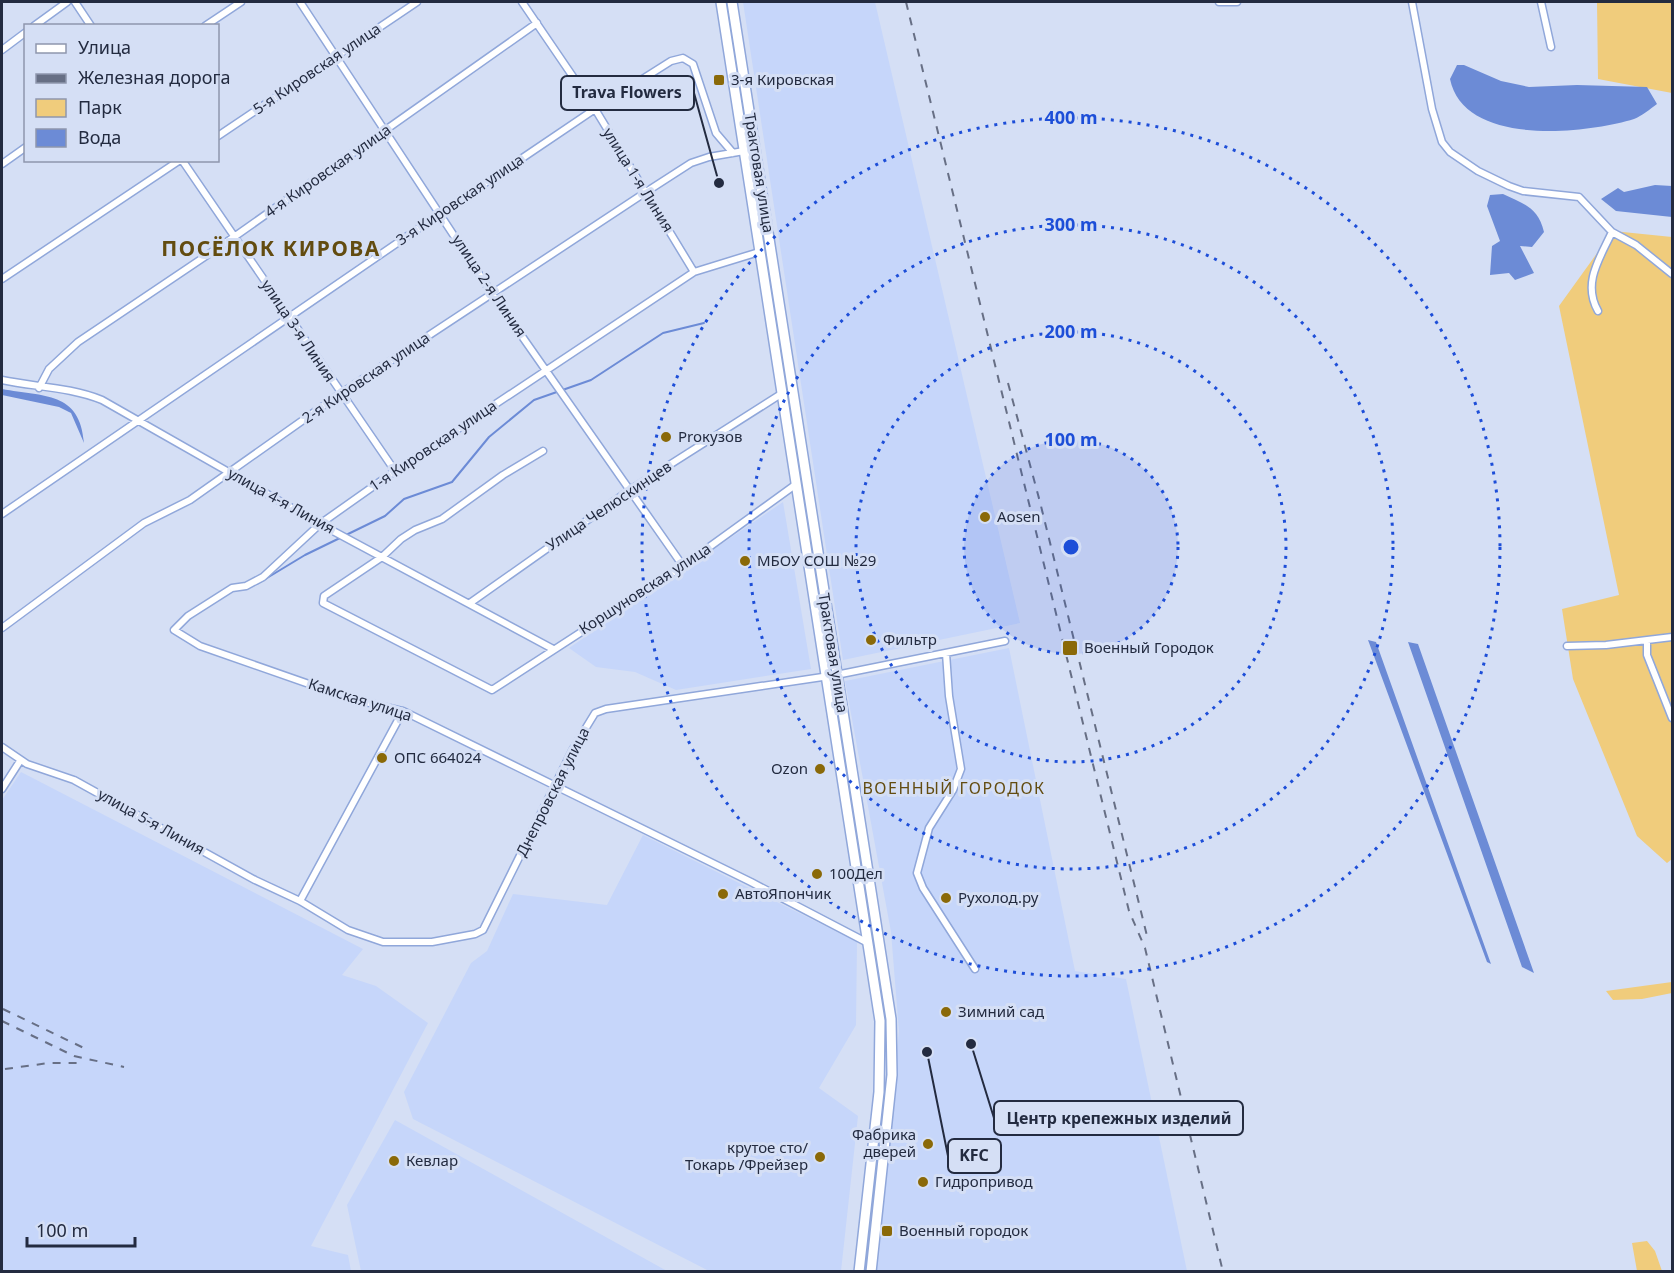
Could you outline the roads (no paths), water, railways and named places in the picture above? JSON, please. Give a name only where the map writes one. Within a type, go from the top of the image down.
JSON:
[{"type":"main road","name":"Трактовая улица","points":[[721,2],[868,944],[881,1044],[859,1272]]},
{"type":"main road","name":"Трактовая улица","points":[[732,2],[836,675],[865,846],[892,1036],[889,1111],[871,1272]]},
{"type":"street","points":[[37,24],[67,2]]},
{"type":"street","points":[[75,2],[90,24]]},
{"type":"street","points":[[208,24],[241,2]]},
{"type":"street","name":"улица 2-я Линия","points":[[300,2],[493,295],[683,566]]},
{"type":"street","name":"5-я Кировская улица","points":[[219,135],[417,2]]},
{"type":"street","name":"улица 1-я Линия","points":[[522,2],[595,109],[694,272]]},
{"type":"street","points":[[1219,2],[1237,2]]},
{"type":"street","points":[[1412,2],[1434,118],[1442,142],[1450,152],[1478,171],[1516,188],[1579,197],[1612,232],[1636,245],[1672,274]]},
{"type":"street","points":[[1541,2],[1551,48]]},
{"type":"street","name":"4-я Кировская улица","points":[[39,388],[50,369],[78,342],[234,237],[537,23]]},
{"type":"street","points":[[2,50],[24,34]]},
{"type":"street","name":"3-я Кировская улица","points":[[2,514],[441,213],[595,109],[671,61],[683,58],[693,64],[716,133],[733,153]]},
{"type":"street","points":[[2,164],[24,148]]},
{"type":"street","name":"2-я Кировская улица","points":[[2,628],[131,532],[190,500],[340,394],[646,192],[691,164],[709,157],[744,151]]},
{"type":"street","points":[[2,279],[178,162]]},
{"type":"street","name":"улица 3-я Линия","points":[[182,162],[395,471]]},
{"type":"street","points":[[1598,310],[1592,299],[1590,283],[1612,232]]},
{"type":"street","points":[[694,272],[759,252]]},
{"type":"street","name":"1-я Кировская улица","points":[[321,524],[395,471],[694,272]]},
{"type":"street","name":"улица 4-я Линия","points":[[2,380],[39,388],[85,393],[102,400],[321,524],[553,649]]},
{"type":"street","name":"Улица Челюскинцев","points":[[470,603],[630,490],[781,394]]},
{"type":"street","points":[[382,557],[401,539],[442,519],[503,475],[543,451]]},
{"type":"street","name":"Коршуновская улица","points":[[382,557],[324,596],[323,603],[492,690],[683,566],[795,485]]},
{"type":"street","name":"Камская улица","points":[[321,524],[263,577],[246,586],[232,588],[188,616],[174,630],[200,646],[350,698],[403,711],[751,882],[868,944]]},
{"type":"street","points":[[1567,646],[1672,637]]},
{"type":"street","points":[[1647,640],[1647,654],[1672,718]]},
{"type":"street","name":"Днепровская улица","points":[[483,930],[555,786],[595,713],[606,709],[826,677],[1005,641]]},
{"type":"street","points":[[946,653],[949,696],[961,769],[956,784],[929,828],[917,873],[923,888],[975,969]]},
{"type":"street","points":[[300,901],[403,711]]},
{"type":"street","name":"улица 5-я Линия","points":[[2,747],[20,761],[74,780],[255,880],[300,901],[348,930],[383,942],[432,942],[475,934],[483,930]]},
{"type":"street","points":[[2,789],[20,761]]},
{"type":"water","points":[[1457,65],[1464,65],[1501,81],[1529,87],[1577,85],[1647,87],[1657,104],[1634,119],[1587,129],[1529,130],[1501,125],[1478,116],[1460,101],[1450,79]]},
{"type":"water","points":[[1655,185],[1672,186],[1672,217],[1616,211],[1601,199],[1618,188],[1624,192]]},
{"type":"water","points":[[1503,194],[1529,207],[1538,217],[1544,232],[1532,247],[1520,246],[1534,273],[1515,280],[1509,273],[1490,275],[1492,246],[1500,241],[1487,206],[1490,195]]},
{"type":"water","points":[[2,389],[45,396],[67,405],[81,426],[84,443],[71,413],[59,407],[2,395]]},
{"type":"water","points":[[1368,640],[1376,642],[1491,964],[1487,962]]},
{"type":"water","points":[[1408,642],[1418,644],[1534,973],[1522,967]]},
{"type":"waterway","points":[[257,584],[305,555],[385,516],[404,499],[452,482],[489,437],[534,400],[591,380],[663,333],[704,323]]},
{"type":"railway","points":[[906,2],[1129,911],[1145,948],[1223,1272]]},
{"type":"railway","points":[[1008,383],[1040,502],[1147,936]]},
{"type":"railway","points":[[3,1009],[88,1050]]},
{"type":"railway","points":[[2,1021],[74,1056],[124,1067]]},
{"type":"railway","points":[[5,1069],[49,1063],[82,1063]]},
{"type":"place","name":"3-я Кировская","points":[[719,80]]},
{"type":"place","name":"Trava Flowers","points":[[719,183]]},
{"type":"place","name":"Proкузов","points":[[666,437]]},
{"type":"place","name":"Aosen","points":[[985,517]]},
{"type":"place","name":"МБОУ СОШ №29","points":[[745,561]]},
{"type":"place","name":"Фильтр","points":[[871,640]]},
{"type":"place","name":"Военный Городок","points":[[1070,648]]},
{"type":"place","name":"ОПС 664024","points":[[382,758]]},
{"type":"place","name":"Ozon","points":[[820,769]]},
{"type":"place","name":"100Дел","points":[[817,874]]},
{"type":"place","name":"АвтоЯпончик","points":[[723,894]]},
{"type":"place","name":"Рухолод.ру","points":[[946,898]]},
{"type":"place","name":"Зимний сад","points":[[946,1012]]},
{"type":"place","name":"Центр крепежных изделий","points":[[971,1044]]},
{"type":"place","name":"KFC","points":[[927,1052]]},
{"type":"place","name":"Фабрика дверей","points":[[928,1144]]},
{"type":"place","name":"крутое сто/ Токарь /Фрейзер","points":[[820,1157]]},
{"type":"place","name":"Кевлар","points":[[394,1161]]},
{"type":"place","name":"Гидропривод","points":[[923,1182]]},
{"type":"place","name":"Военный городок","points":[[887,1231]]},
{"type":"district","name":"ПОСЁЛОК КИРОВА","points":[[271,249]]},
{"type":"district","name":"ВОЕННЫЙ ГОРОДОК","points":[[954,788]]}]
